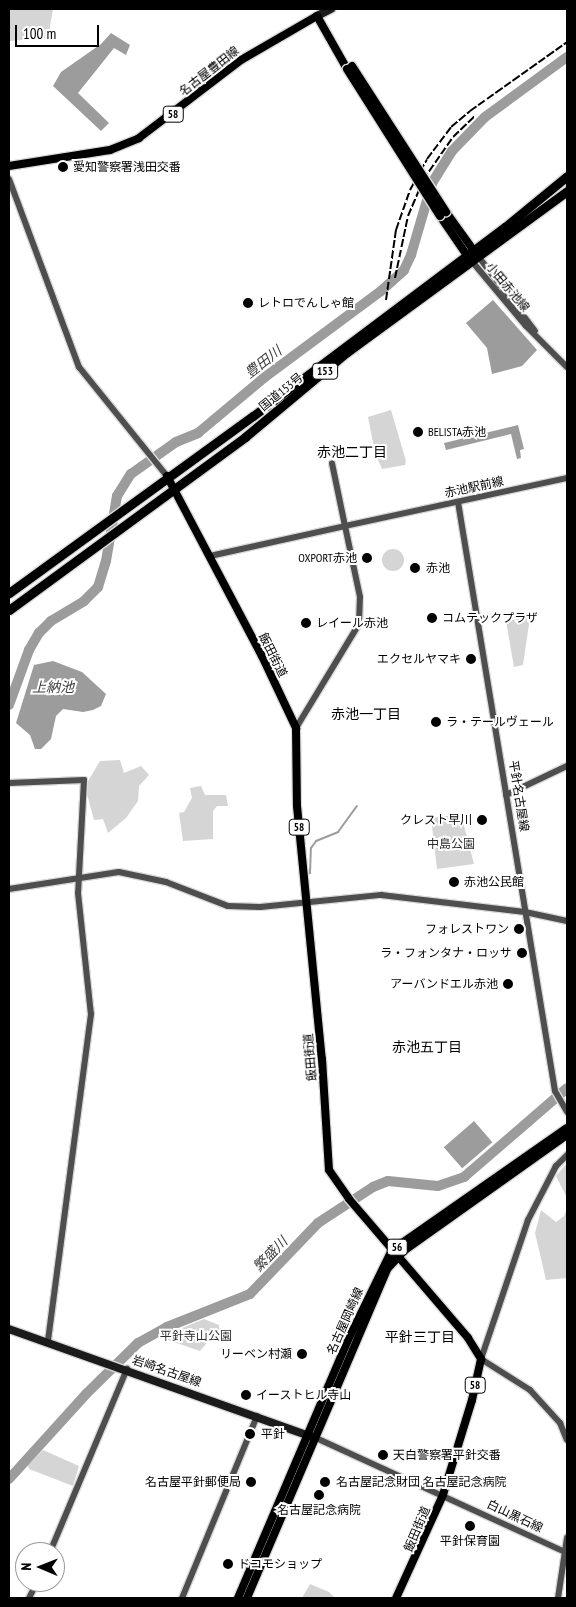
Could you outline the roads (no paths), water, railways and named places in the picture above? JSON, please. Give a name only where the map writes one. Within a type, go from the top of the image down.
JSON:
[{"type":"highway","name":"国道153号","points":[[9,610],[245,437],[347,352],[472,255],[567,176]]},
{"type":"highway","name":"国道153号","points":[[9,592],[95,530],[166,475],[253,416],[472,255],[567,191]]},
{"type":"main road","points":[[331,9],[317,16],[443,214],[472,255]]},
{"type":"main road","name":"名古屋豊田線","points":[[9,166],[110,150],[139,138],[240,60],[317,16]]},
{"type":"main road","name":"飯田街道","points":[[166,475],[210,556],[296,728],[298,806],[323,1068],[328,1164],[331,1177],[457,1325],[480,1359],[472,1400],[442,1495],[396,1598]]},
{"type":"main road","name":"名古屋岡崎線","points":[[238,1598],[313,1437],[395,1253],[567,1128]]},
{"type":"main road","name":"名古屋岡崎線","points":[[395,1253],[567,1136]]},
{"type":"main road","name":"岩崎名古屋線","points":[[9,1330],[48,1341],[128,1369],[313,1437]]},
{"type":"main road","name":"名古屋岡崎線","points":[[247,1598],[313,1437]]},
{"type":"street","points":[[9,179],[78,367],[115,415],[153,455],[166,475]]},
{"type":"street","name":"小田赤池線","points":[[472,255],[536,333],[567,366]]},
{"type":"street","points":[[296,728],[359,624],[360,597],[332,463]]},
{"type":"street","name":"赤池駅前線","points":[[210,556],[567,478]]},
{"type":"street","name":"平針名古屋線","points":[[458,502],[556,1093],[567,1112]]},
{"type":"street","points":[[506,795],[567,766]]},
{"type":"street","points":[[9,783],[84,780],[78,877],[91,1014],[48,1341]]},
{"type":"street","points":[[9,889],[118,872],[146,876],[228,906],[248,908],[381,895],[525,912],[567,920]]},
{"type":"street","points":[[567,1155],[556,1166],[528,1220],[480,1359],[530,1390],[560,1423],[567,1440]]},
{"type":"street","points":[[54,1542],[128,1369]]},
{"type":"street","points":[[182,1598],[258,1416]]},
{"type":"street","points":[[560,1423],[567,1419]]},
{"type":"street","name":"白山黒石線","points":[[313,1437],[566,1552]]},
{"type":"street","points":[[558,1598],[567,1538]]},
{"type":"water","points":[[111,33],[130,45],[126,55],[114,48],[78,93],[109,123],[101,131],[53,86],[61,72],[101,44]]},
{"type":"water","points":[[493,300],[537,350],[522,366],[492,374],[487,348],[466,323]]},
{"type":"water","points":[[518,425],[524,449],[520,450],[521,458],[517,459],[511,434],[446,450],[444,443]]},
{"type":"water","name":"上納池","points":[[53,661],[82,672],[106,694],[101,706],[93,710],[83,712],[63,709],[56,716],[51,739],[41,749],[35,749],[30,735],[16,723],[34,665]]},
{"type":"water","points":[[474,1121],[492,1142],[462,1168],[444,1147]]},
{"type":"waterway","name":"豊田川","points":[[9,705],[29,650],[39,633],[51,621],[84,601],[98,587],[106,561],[117,496],[131,474],[176,442],[198,433],[265,377],[381,291],[404,270],[411,255],[432,183],[452,151],[485,117],[567,57]]},
{"type":"waterway","points":[[307,874],[310,873],[311,848],[316,841],[338,832],[357,806]]},
{"type":"waterway","name":"繁盛川","points":[[9,1479],[86,1394],[138,1343],[167,1327],[250,1294],[318,1223],[373,1187],[388,1181],[438,1186],[464,1177],[567,1088]]},
{"type":"railway","points":[[386,300],[396,230],[410,190],[427,159],[451,127],[470,111],[567,42]]},
{"type":"railway","points":[[395,278],[408,216],[423,180],[453,137],[475,116]]},
{"type":"place","name":"愛知警察署浅田交番","points":[[63,167]]},
{"type":"place","name":"レトロでんしゃ館","points":[[248,303]]},
{"type":"place","name":"BELISTA赤池","points":[[418,432]]},
{"type":"place","name":"OXPORT赤池","points":[[367,558]]},
{"type":"place","name":"赤池","points":[[415,568]]},
{"type":"place","name":"コムテックプラザ","points":[[432,618]]},
{"type":"place","name":"レイール赤池","points":[[306,623]]},
{"type":"place","name":"エクセルヤマキ","points":[[471,659]]},
{"type":"place","name":"ラ・テールヴェール","points":[[436,722]]},
{"type":"place","name":"クレスト早川","points":[[482,820]]},
{"type":"place","name":"赤池公民館","points":[[454,882]]},
{"type":"place","name":"フォレストワン","points":[[519,929]]},
{"type":"place","name":"ラ・フォンタナ・ロッサ","points":[[522,953]]},
{"type":"place","name":"アーバンドエル赤池","points":[[508,984]]},
{"type":"place","name":"リーベン村瀬","points":[[302,1354]]},
{"type":"place","name":"イーストヒル寺山","points":[[246,1395]]},
{"type":"place","name":"平針","points":[[250,1434]]},
{"type":"place","name":"天白警察署平針交番","points":[[383,1455]]},
{"type":"place","name":"名古屋平針郵便局","points":[[251,1482]]},
{"type":"place","name":"名古屋記念財団 名古屋記念病院","points":[[325,1482]]},
{"type":"place","name":"名古屋記念病院","points":[[319,1495]]},
{"type":"place","name":"平針保育園","points":[[470,1526]]},
{"type":"place","name":"ドコモショップ","points":[[228,1564]]},
{"type":"district","name":"赤池二丁目","points":[[352,452]]},
{"type":"district","name":"赤池一丁目","points":[[366,714]]},
{"type":"district","name":"赤池五丁目","points":[[427,1047]]},
{"type":"district","name":"平針三丁目","points":[[420,1337]]},
{"type":"park label","name":"中島公園","points":[[451,844]]},
{"type":"park label","name":"平針寺山公園","points":[[196,1336]]}]
